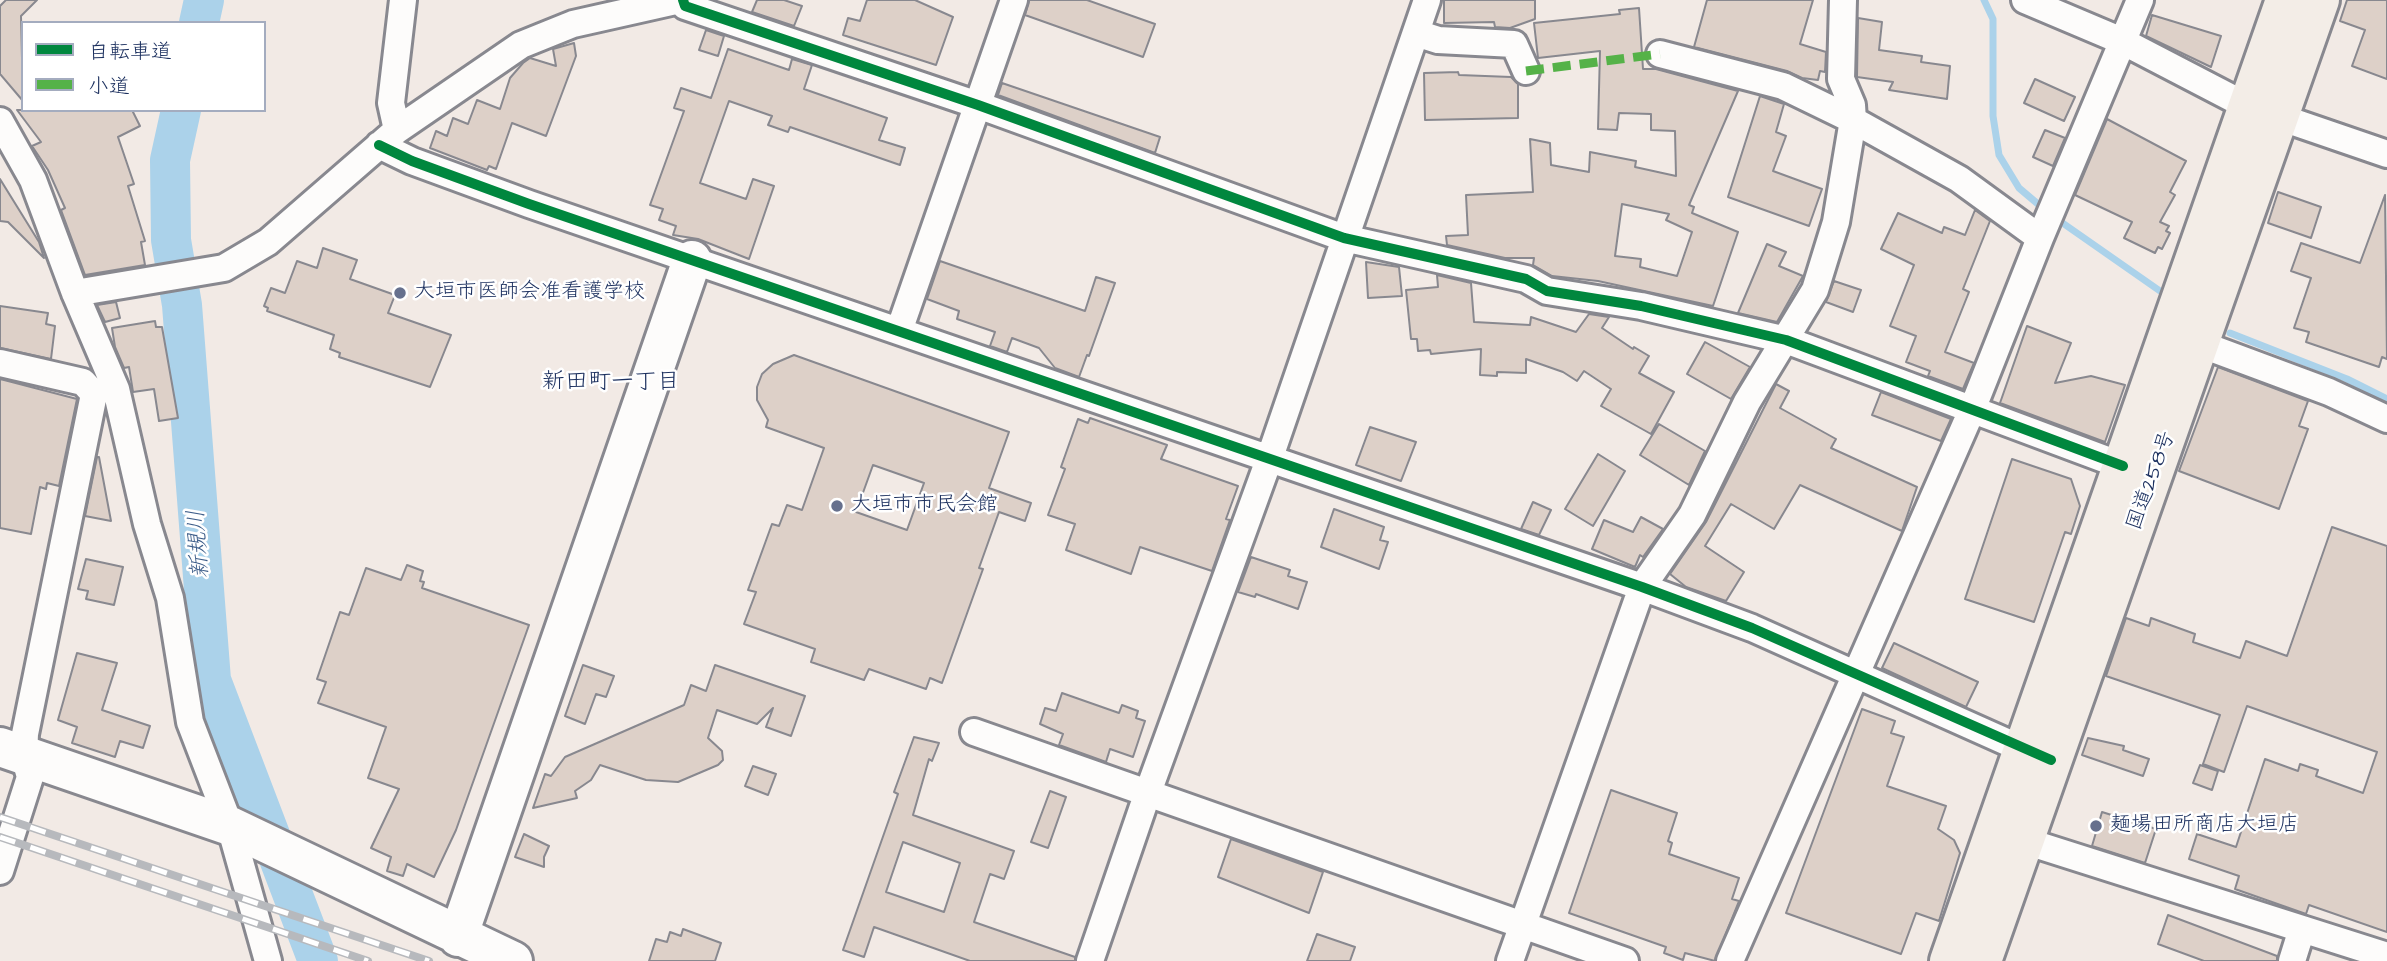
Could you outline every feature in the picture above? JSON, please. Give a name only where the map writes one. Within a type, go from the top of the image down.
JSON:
[{"type":"highway","name":"国道258号","points":[[1950,961],[2037,755],[2200,344],[2263,112],[2285,0]]},
{"type":"highway","name":"国道258号","points":[[1982,961],[2025,841],[2037,755],[2123,466],[2263,112],[2320,0]]},
{"type":"street","points":[[388,137],[403,0]]},
{"type":"street","points":[[899,331],[1014,0]]},
{"type":"street","points":[[1090,961],[1147,794],[1270,457],[1427,0]]},
{"type":"street","points":[[1510,961],[1642,587],[1692,515],[1747,402],[1815,290],[1836,222],[1853,120],[1852,105],[1841,79],[1843,0]]},
{"type":"street","points":[[2025,0],[2122,41],[2263,112],[2387,155]]},
{"type":"street","points":[[1730,961],[1972,410],[2040,238],[2140,0]]},
{"type":"street","points":[[75,293],[224,268],[268,242],[388,137],[521,45],[573,24],[669,1],[978,105],[1344,238],[1526,279],[1547,291],[1641,306],[1786,340],[2123,466]]},
{"type":"street","points":[[1416,33],[1438,40],[1514,44],[1526,71]]},
{"type":"street","points":[[1660,54],[1783,86],[1853,120],[1959,179],[2040,238]]},
{"type":"street","points":[[0,121],[33,180],[75,293],[170,598],[190,722],[244,832],[268,961]]},
{"type":"street","points":[[388,137],[412,161],[692,260],[1270,457],[1752,628],[2037,755]]},
{"type":"street","points":[[458,937],[692,260]]},
{"type":"street","points":[[2200,344],[2329,392],[2387,419]]},
{"type":"street","points":[[0,363],[83,382],[105,391]]},
{"type":"street","points":[[12,751],[28,721],[105,391]]},
{"type":"street","points":[[974,732],[1625,961]]},
{"type":"street","points":[[12,751],[244,832],[458,937],[513,961]]},
{"type":"street","points":[[0,871],[30,777],[12,751]]},
{"type":"street","points":[[2025,841],[2387,956]]},
{"type":"street","points":[[2291,961],[2302,929]]},
{"type":"building","points":[[6,0],[37,0],[21,16],[21,99],[0,74],[0,6]]},
{"type":"building","points":[[757,0],[784,0],[802,6],[794,26],[752,12]]},
{"type":"building","points":[[867,0],[915,0],[953,17],[936,65],[843,35],[848,18],[860,21]]},
{"type":"building","points":[[1029,0],[1087,0],[1155,24],[1143,57],[1025,15]]},
{"type":"building","points":[[1444,0],[1535,0],[1535,19],[1510,28],[1495,27],[1494,22],[1444,23]]},
{"type":"building","points":[[1707,0],[1813,0],[1800,44],[1826,52],[1825,72],[1820,71],[1818,80],[1802,78],[1787,71],[1694,47]]},
{"type":"building","points":[[2347,0],[2387,0],[2387,79],[2352,66],[2365,30],[2340,21]]},
{"type":"building","points":[[1639,8],[1643,69],[1656,69],[1738,91],[1689,205],[1694,207],[1692,213],[1738,232],[1713,306],[1598,281],[1552,276],[1533,265],[1534,258],[1505,258],[1447,245],[1446,236],[1468,235],[1466,195],[1533,192],[1530,139],[1550,143],[1551,165],[1589,172],[1590,152],[1636,161],[1635,167],[1676,176],[1675,131],[1651,130],[1651,114],[1619,113],[1617,130],[1598,129],[1600,51],[1538,58],[1534,23],[1620,14],[1619,10]],"holes":[[[1622,204],[1669,214],[1666,220],[1692,232],[1677,276],[1640,267],[1641,259],[1615,256]]]},
{"type":"building","points":[[2152,15],[2221,36],[2211,67],[2146,36]]},
{"type":"building","points":[[1858,18],[1882,22],[1879,50],[1922,56],[1921,62],[1950,66],[1947,99],[1889,90],[1893,82],[1857,77]]},
{"type":"building","points":[[706,30],[724,36],[718,56],[699,50]]},
{"type":"building","points":[[574,43],[576,56],[546,136],[512,123],[496,169],[489,166],[487,170],[430,148],[436,131],[447,136],[453,118],[468,124],[477,100],[500,109],[510,78],[523,63],[530,58],[556,66],[553,49]]},
{"type":"building","points":[[728,49],[789,70],[792,59],[812,65],[804,89],[887,118],[879,140],[905,148],[900,165],[790,127],[788,132],[768,125],[772,116],[729,101],[700,183],[746,199],[753,179],[774,186],[749,259],[698,239],[673,235],[676,226],[659,220],[663,209],[650,205],[684,111],[674,108],[681,88],[711,98]]},
{"type":"building","points":[[1458,72],[1459,75],[1511,77],[1518,84],[1518,118],[1425,120],[1424,73]]},
{"type":"building","points":[[2035,79],[2075,97],[2064,121],[2024,103]]},
{"type":"building","points":[[1002,83],[1160,137],[1155,153],[998,95]]},
{"type":"building","points":[[1760,96],[1784,104],[1776,132],[1786,136],[1773,171],[1822,189],[1809,226],[1728,197]]},
{"type":"building","points":[[17,110],[133,112],[140,126],[118,137],[134,184],[128,186],[145,241],[141,242],[145,265],[85,275],[61,210],[65,208],[48,170],[32,146],[41,142]]},
{"type":"building","points":[[2107,119],[2186,161],[2170,192],[2175,195],[2160,222],[2169,226],[2166,231],[2170,233],[2162,249],[2158,247],[2155,253],[2124,238],[2132,222],[2075,195]]},
{"type":"building","points":[[2045,130],[2065,138],[2053,166],[2033,157]]},
{"type":"building","points":[[0,179],[39,242],[44,258],[8,222],[0,221]]},
{"type":"building","points":[[2278,192],[2321,207],[2311,238],[2268,223]]},
{"type":"building","points":[[2385,195],[2387,359],[2382,357],[2379,367],[2306,342],[2309,332],[2294,328],[2311,278],[2291,271],[2301,243],[2360,263]]},
{"type":"building","points":[[1975,210],[1990,221],[1963,289],[1969,292],[1945,352],[1974,363],[1963,389],[1928,376],[1930,371],[1906,362],[1916,336],[1890,326],[1914,265],[1881,249],[1898,213],[1942,233],[1944,227],[1965,235]]},
{"type":"building","points":[[1767,244],[1786,252],[1779,266],[1803,276],[1777,322],[1738,313]]},
{"type":"building","points":[[323,248],[357,260],[350,279],[395,295],[388,313],[451,335],[430,387],[339,357],[340,353],[330,349],[334,335],[267,311],[268,308],[264,306],[271,288],[285,293],[297,261],[317,268]]},
{"type":"building","points":[[940,261],[1085,311],[1096,277],[1115,283],[1079,377],[1055,368],[1039,348],[1012,338],[1007,352],[990,346],[995,332],[957,319],[959,311],[927,299]]},
{"type":"building","points":[[1366,262],[1399,267],[1402,296],[1368,298]]},
{"type":"building","points":[[1437,275],[1471,283],[1474,322],[1530,325],[1531,317],[1576,332],[1589,314],[1609,317],[1602,328],[1633,349],[1634,347],[1649,356],[1639,373],[1674,392],[1651,434],[1601,406],[1611,389],[1584,371],[1577,381],[1563,372],[1526,359],[1526,373],[1497,372],[1497,376],[1480,375],[1481,349],[1431,354],[1430,350],[1418,351],[1417,339],[1411,339],[1406,290],[1438,287]]},
{"type":"building","points":[[1834,281],[1861,290],[1853,312],[1826,302]]},
{"type":"building","points":[[116,302],[120,318],[105,322],[97,305]]},
{"type":"building","points":[[0,306],[48,313],[46,324],[55,326],[51,359],[0,348]]},
{"type":"building","points":[[155,321],[156,327],[162,327],[178,418],[159,421],[154,389],[133,392],[129,367],[124,368],[115,347],[112,328]]},
{"type":"building","points":[[2027,326],[2071,343],[2055,383],[2091,376],[2125,385],[2105,442],[2000,403]]},
{"type":"building","points":[[1705,342],[1750,367],[1731,399],[1687,374]]},
{"type":"building","points":[[794,355],[1009,432],[989,488],[1031,503],[1025,521],[999,512],[979,568],[983,569],[942,683],[930,678],[926,689],[869,669],[864,680],[811,662],[815,649],[744,624],[756,592],[748,590],[772,524],[779,526],[787,505],[802,510],[824,448],[766,427],[768,420],[757,400],[757,387],[762,374],[773,364]],"holes":[[[873,465],[924,483],[907,530],[856,512]]]},
{"type":"building","points":[[2218,367],[2308,401],[2299,426],[2308,429],[2279,509],[2179,471]]},
{"type":"building","points":[[0,379],[77,399],[59,486],[47,483],[46,489],[40,487],[31,534],[0,528]]},
{"type":"building","points":[[1776,384],[1789,391],[1780,408],[1836,439],[1831,448],[1917,487],[1902,531],[1800,485],[1774,529],[1731,504],[1705,546],[1744,572],[1726,601],[1686,587],[1670,574],[1706,522]]},
{"type":"building","points":[[1881,392],[1951,419],[1941,441],[1872,415]]},
{"type":"building","points":[[1090,418],[1167,445],[1161,459],[1238,486],[1226,519],[1230,520],[1212,571],[1140,547],[1131,574],[1066,550],[1075,524],[1048,515],[1065,469],[1061,467],[1078,419],[1088,423]]},
{"type":"building","points":[[1659,424],[1705,451],[1689,485],[1640,455]]},
{"type":"building","points":[[1370,427],[1416,442],[1401,481],[1356,465]]},
{"type":"building","points":[[1598,454],[1625,471],[1593,526],[1565,509]]},
{"type":"building","points":[[99,457],[111,521],[85,516]]},
{"type":"building","points":[[2012,459],[2071,479],[2080,506],[2071,534],[2065,532],[2034,622],[1965,599]]},
{"type":"building","points":[[1533,502],[1551,510],[1539,535],[1521,529]]},
{"type":"building","points":[[1334,509],[1384,527],[1380,540],[1388,542],[1379,569],[1321,547]]},
{"type":"building","points":[[1641,517],[1663,529],[1643,557],[1640,555],[1635,567],[1592,549],[1604,520],[1633,532]]},
{"type":"building","points":[[2332,527],[2387,546],[2387,932],[2309,905],[2306,914],[2235,889],[2239,876],[2189,859],[2197,834],[2236,847],[2265,759],[2298,771],[2300,764],[2318,770],[2316,776],[2363,793],[2377,752],[2247,706],[2224,772],[2203,764],[2220,715],[2106,676],[2126,618],[2149,626],[2151,618],[2195,634],[2193,642],[2240,658],[2246,641],[2287,656]]},
{"type":"building","points":[[1251,557],[1290,570],[1288,576],[1307,582],[1298,609],[1256,594],[1255,597],[1238,592]]},
{"type":"building","points":[[86,559],[123,567],[114,605],[86,599],[88,591],[78,589]]},
{"type":"building","points":[[407,565],[423,571],[420,581],[424,582],[422,588],[529,625],[456,830],[434,877],[407,864],[403,876],[387,871],[391,857],[371,848],[399,789],[368,778],[386,727],[318,703],[326,682],[317,679],[340,612],[349,615],[366,568],[401,580]]},
{"type":"building","points":[[1894,643],[1978,682],[1966,707],[1882,668]]},
{"type":"building","points":[[77,653],[117,663],[102,710],[150,726],[143,748],[120,741],[115,757],[72,743],[77,727],[58,720]]},
{"type":"building","points":[[583,665],[614,676],[606,697],[596,694],[585,724],[565,716]]},
{"type":"building","points":[[715,665],[805,696],[791,736],[766,727],[773,708],[757,724],[717,710],[708,738],[722,751],[723,760],[718,765],[678,782],[646,780],[600,765],[591,780],[575,791],[577,798],[533,808],[545,774],[551,776],[565,757],[684,705],[691,685],[706,691]]},
{"type":"building","points":[[1062,693],[1119,713],[1122,705],[1138,711],[1136,718],[1145,721],[1133,757],[1110,749],[1106,762],[1059,745],[1063,734],[1040,724],[1045,708],[1056,711]]},
{"type":"building","points":[[1862,709],[1895,721],[1891,733],[1904,737],[1887,786],[1946,806],[1938,829],[1954,840],[1960,853],[1939,921],[1916,913],[1901,954],[1786,913]]},
{"type":"building","points":[[914,737],[939,743],[932,761],[929,759],[913,815],[1014,851],[1004,879],[990,874],[974,922],[1075,957],[1075,961],[970,961],[874,927],[864,957],[843,950],[898,794],[894,792]],"holes":[[[903,842],[960,863],[944,912],[886,892]]]},
{"type":"building","points":[[2088,738],[2124,746],[2123,750],[2149,759],[2143,776],[2082,755]]},
{"type":"building","points":[[2200,765],[2218,771],[2212,790],[2193,783]]},
{"type":"building","points":[[753,766],[776,774],[768,795],[745,786]]},
{"type":"building","points":[[1611,790],[1677,813],[1668,841],[1672,843],[1669,854],[1739,878],[1732,899],[1739,901],[1715,961],[1685,953],[1683,960],[1664,953],[1666,947],[1569,913]]},
{"type":"building","points":[[1050,791],[1066,797],[1048,848],[1031,842]]},
{"type":"building","points":[[2102,812],[2156,829],[2145,863],[2092,846]]},
{"type":"building","points":[[524,834],[549,846],[544,857],[544,867],[515,857]]},
{"type":"building","points":[[1231,839],[1323,872],[1309,913],[1218,877]]},
{"type":"building","points":[[2168,915],[2277,956],[2277,961],[2204,961],[2158,944]]},
{"type":"building","points":[[683,929],[721,943],[715,961],[649,961],[656,939],[667,942],[670,932],[681,936]]},
{"type":"building","points":[[1317,934],[1355,947],[1350,961],[1307,961]]},
{"type":"waterway","name":"新規川","points":[[199,21],[204,0]]},
{"type":"waterway","points":[[1984,0],[1993,19],[1993,116],[1999,155],[2019,188],[2045,210]]},
{"type":"waterway","name":"新規川","points":[[181,112],[170,160],[171,240],[182,305],[211,680],[318,961]]},
{"type":"waterway","points":[[2054,217],[2160,291]]},
{"type":"waterway","points":[[2230,333],[2347,379],[2387,399]]},
{"type":"railway","points":[[0,817],[429,961]]},
{"type":"railway","points":[[0,837],[368,961]]},
{"type":"marked path","points":[[1526,71],[1660,54]]},
{"type":"cycle path","points":[[683,0],[685,6],[978,105],[1344,238],[1526,279],[1547,291],[1641,306],[1786,340],[2123,466]]},
{"type":"cycle path","points":[[379,145],[412,161],[529,204],[1642,587],[1752,628],[2051,760]]},
{"type":"place","name":"大垣市医師会准看護学校","points":[[400,293]]},
{"type":"place","name":"大垣市市民会館","points":[[837,506]]},
{"type":"place","name":"麺場田所商店大垣店","points":[[2096,826]]},
{"type":"district","name":"新田町一丁目","points":[[611,383]]}]
